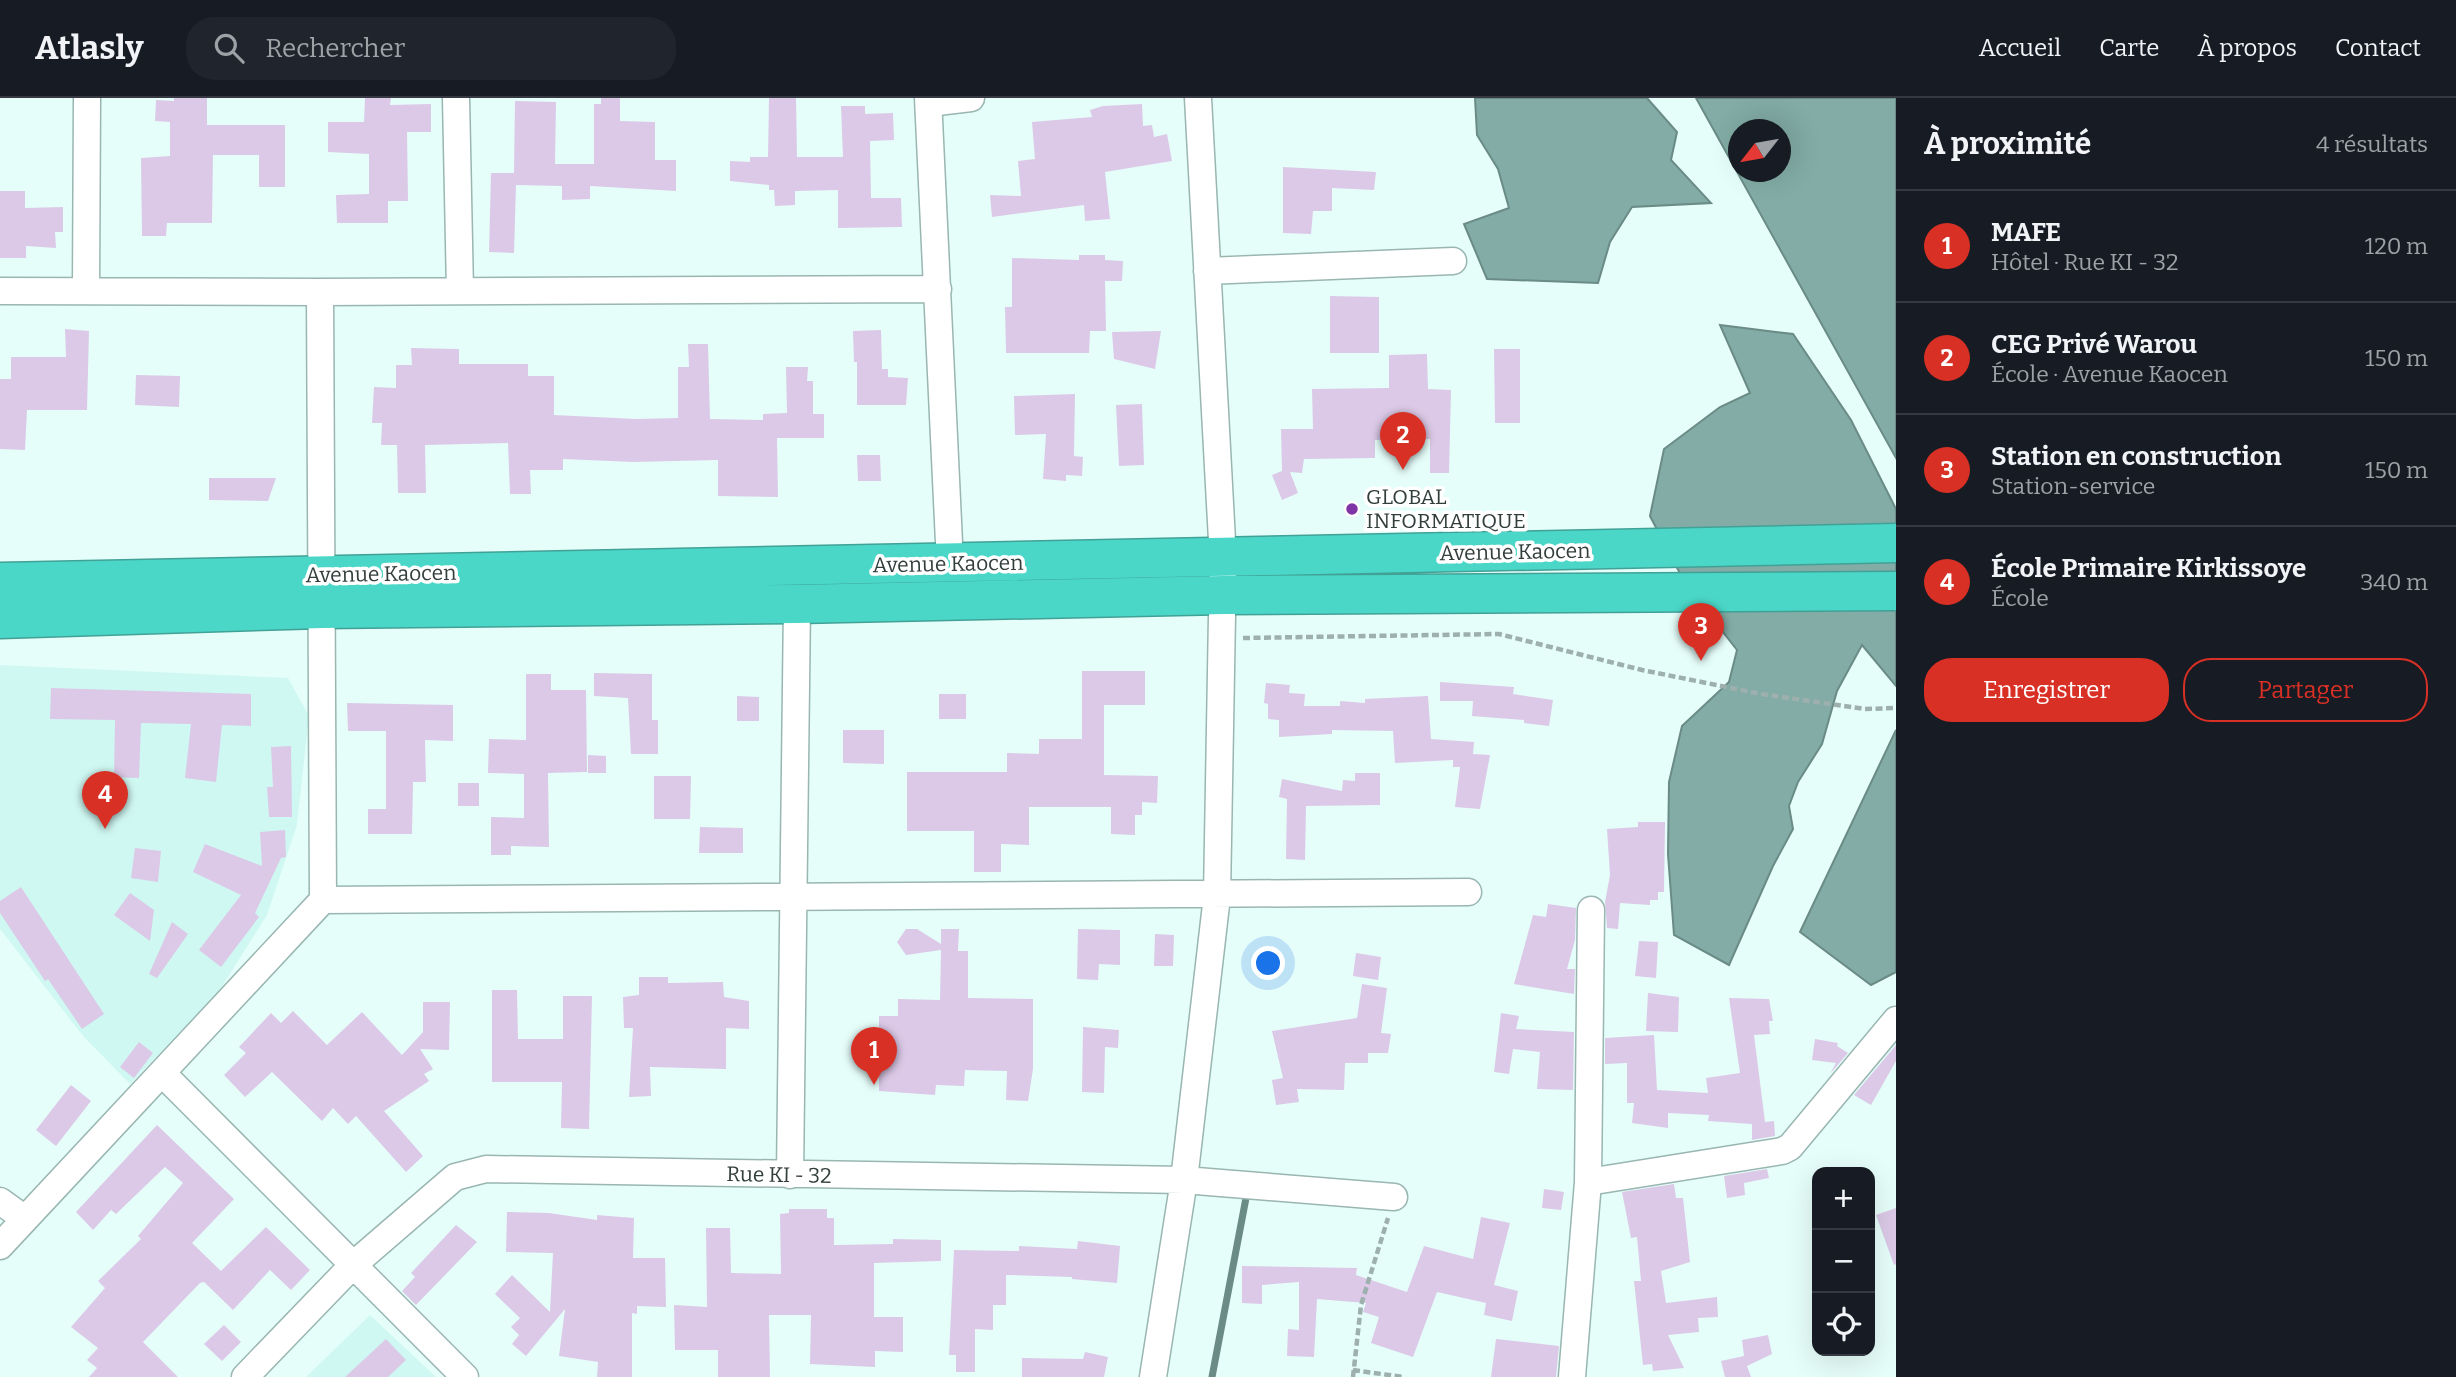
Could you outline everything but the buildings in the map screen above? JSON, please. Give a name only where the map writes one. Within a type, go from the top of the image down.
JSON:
[{"type":"highway","name":"Avenue Kaocen","points":[[0,582],[797,604],[1223,577],[1896,544]]},
{"type":"highway","name":"Avenue Kaocen","points":[[0,619],[322,592],[950,564],[1223,577],[1896,590]]},
{"type":"street","points":[[86,291],[87,98]]},
{"type":"street","points":[[456,98],[460,291]]},
{"type":"street","points":[[950,564],[929,100],[971,98]]},
{"type":"street","points":[[1153,1377],[1184,1180],[1217,896],[1223,577],[1198,98]]},
{"type":"street","points":[[1208,271],[1453,261]]},
{"type":"street","points":[[0,291],[938,289]]},
{"type":"street","points":[[0,1246],[323,900],[320,292]]},
{"type":"street","points":[[790,1175],[797,604]]},
{"type":"street","points":[[323,900],[1217,896],[1468,892]]},
{"type":"street","points":[[1572,1377],[1588,1182],[1591,910]]},
{"type":"street","points":[[1588,1182],[1782,1151],[1790,1147],[1896,1020]]},
{"type":"street","points":[[162,1073],[466,1377]]},
{"type":"street","name":"Rue KI - 32","points":[[245,1377],[353,1265],[455,1177],[486,1169],[1184,1180],[1394,1197]]},
{"type":"street","points":[[0,1201],[25,1219]]},
{"type":"path","points":[[1223,638],[1499,634],[1642,670],[1761,694],[1865,709],[1896,708]]},
{"type":"path","points":[[1353,1377],[1362,1305],[1394,1197]]},
{"type":"path","points":[[1353,1370],[1403,1377]]},
{"type":"shaded area","points":[[1475,98],[1647,98],[1677,132],[1671,160],[1711,203],[1632,207],[1610,242],[1598,283],[1487,279],[1464,224],[1509,208],[1498,169],[1477,135]]},
{"type":"shaded area","points":[[1696,98],[1896,98],[1896,458],[1743,182],[1791,182],[1791,119],[1728,119],[1728,156]]},
{"type":"shaded area","points":[[1720,325],[1793,334],[1851,420],[1896,509],[1896,686],[1862,645],[1837,691],[1822,744],[1798,782],[1789,806],[1793,829],[1773,866],[1729,965],[1674,935],[1668,854],[1669,782],[1682,726],[1729,682],[1737,650],[1686,585],[1650,516],[1664,449],[1720,407],[1750,393]]},
{"type":"shaded area","points":[[0,665],[288,678],[309,716],[297,825],[267,915],[219,991],[130,1084],[83,1036],[0,929]]},
{"type":"shaded area","points":[[1896,730],[1896,972],[1871,985],[1800,932]]},
{"type":"shaded area","points":[[370,1315],[436,1377],[306,1377]]},
{"type":"waterway","points":[[1212,1377],[1246,1198]]},
{"type":"place","name":"CEG Privé Warou","points":[[1403,470]]},
{"type":"place","name":"GLOBAL INFORMATIQUE","points":[[1352,509]]},
{"type":"place","name":"Station en construction","points":[[1701,661]]},
{"type":"place","name":"École Primaire Kirkissoye","points":[[105,829]]},
{"type":"place","name":"MAFE","points":[[874,1085]]}]
